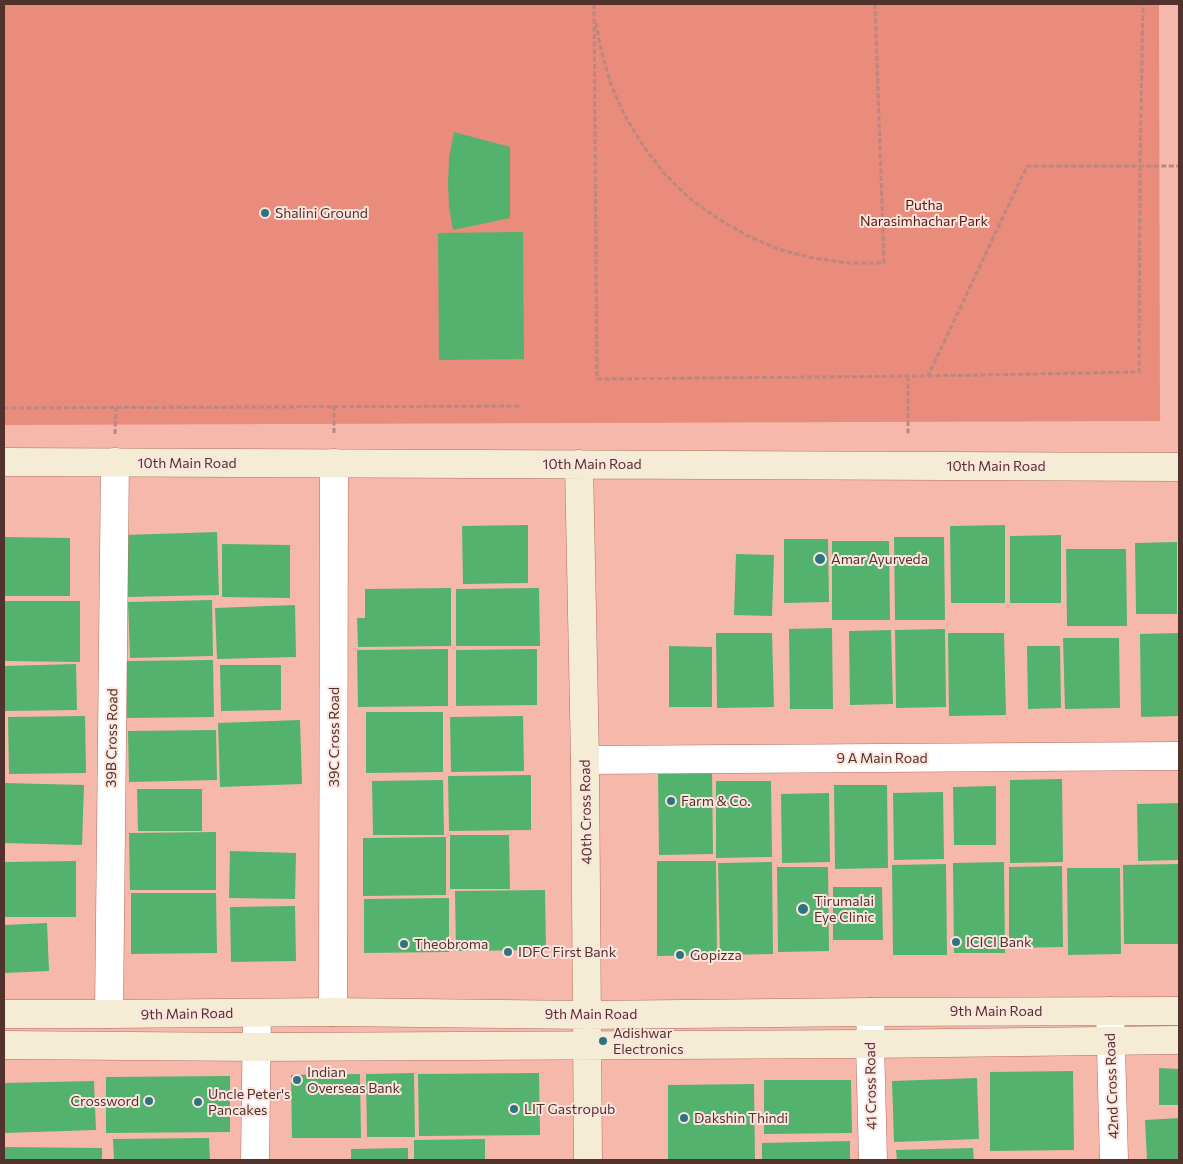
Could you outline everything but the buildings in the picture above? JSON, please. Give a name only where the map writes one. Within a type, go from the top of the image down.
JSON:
[{"type":"main road","name":"10th Main Road","points":[[4,462],[1179,467]]},
{"type":"main road","name":"40th Cross Road","points":[[579,464],[585,760],[588,1160]]},
{"type":"main road","name":"9th Main Road","points":[[4,1014],[333,1012],[588,1015],[1179,1010]]},
{"type":"main road","points":[[4,1045],[256,1047],[588,1046],[1179,1040]]},
{"type":"street","name":"39B Cross Road","points":[[109,1014],[115,462]]},
{"type":"street","name":"39C Cross Road","points":[[333,1012],[334,463]]},
{"type":"street","name":"9 A Main Road","points":[[585,760],[1179,756]]},
{"type":"street","name":"42nd Cross Road","points":[[1110,1011],[1114,1160]]},
{"type":"street","name":"41 Cross Road","points":[[871,1012],[873,1160]]},
{"type":"street","points":[[255,1160],[257,1013]]},
{"type":"path","points":[[595,4],[602,54],[612,87],[626,118],[644,147],[665,174],[689,198],[716,218],[746,235],[778,249],[813,258],[848,263],[884,262],[875,4]]},
{"type":"path","points":[[595,4],[596,379],[1139,372],[1143,4]]},
{"type":"path","points":[[928,376],[1027,166],[1179,166]]},
{"type":"path","points":[[908,376],[908,466]]},
{"type":"path","points":[[4,408],[520,406]]},
{"type":"green space","name":"Putha Narasimhachar Park","points":[[4,4],[1159,4],[1160,421],[4,425]]},
{"type":"place","name":"Shalini Ground","points":[[265,213]]},
{"type":"place","name":"Amar Ayurveda","points":[[820,559]]},
{"type":"place","name":"Farm & Co.","points":[[671,801]]},
{"type":"place","name":"Tirumalai Eye Clinic","points":[[803,909]]},
{"type":"place","name":"ICICI Bank","points":[[956,942]]},
{"type":"place","name":"Theobroma","points":[[404,944]]},
{"type":"place","name":"IDFC First Bank","points":[[508,952]]},
{"type":"place","name":"Gopizza","points":[[680,955]]},
{"type":"place","name":"Adishwar Electronics","points":[[603,1041]]},
{"type":"place","name":"Indian Overseas Bank","points":[[297,1080]]},
{"type":"place","name":"Crossword","points":[[149,1101]]},
{"type":"place","name":"Uncle Peter's Pancakes","points":[[198,1102]]},
{"type":"place","name":"LIT Gastropub","points":[[514,1109]]},
{"type":"place","name":"Dakshin Thindi","points":[[684,1118]]}]
